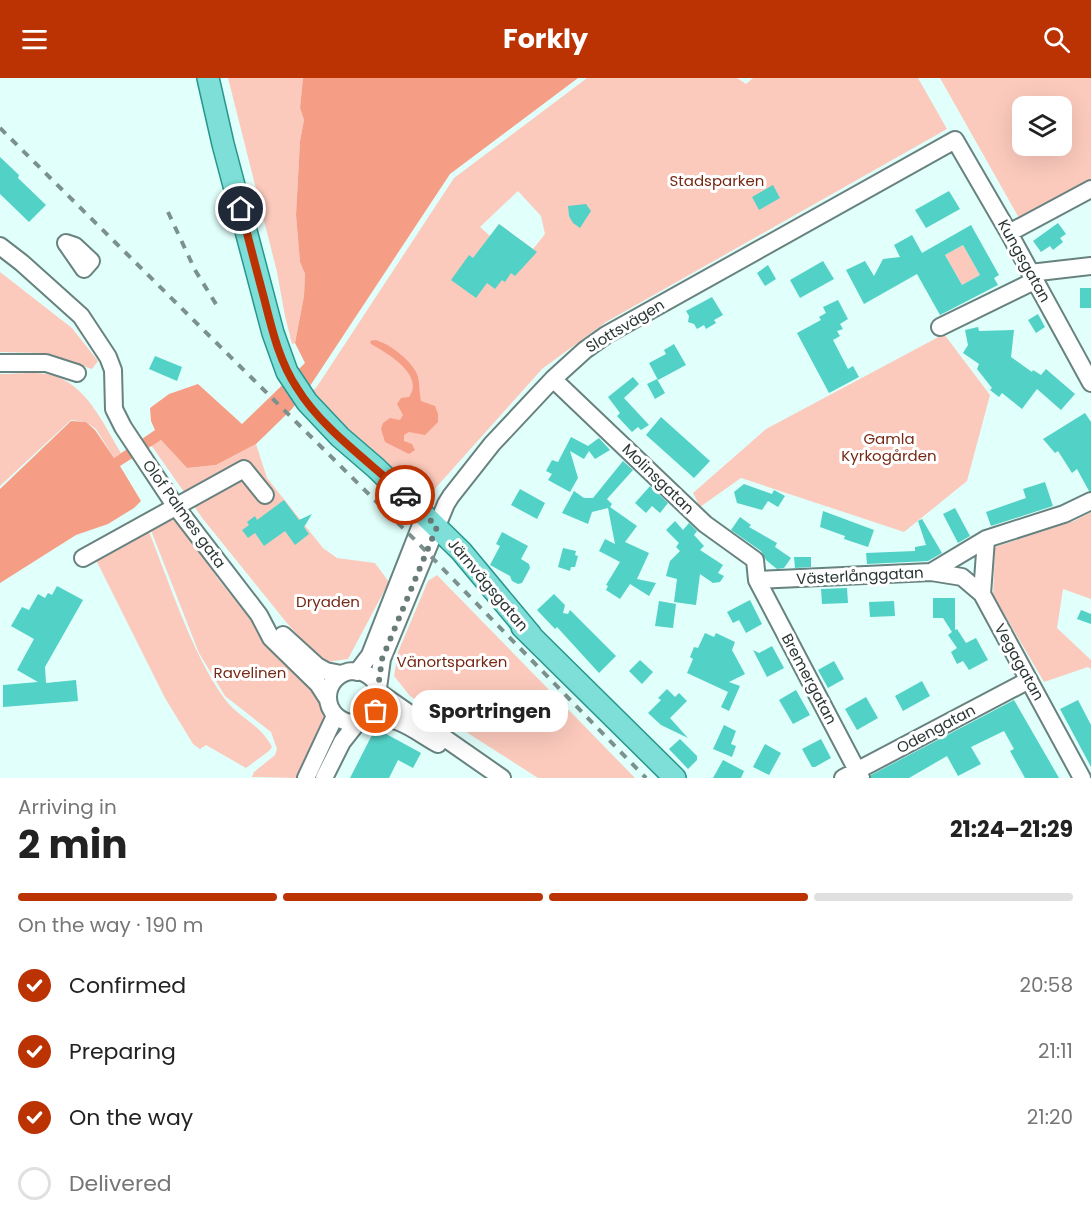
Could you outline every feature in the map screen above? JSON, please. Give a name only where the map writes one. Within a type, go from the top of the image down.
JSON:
[{"type":"main road","name":"Järnvägsgatan","points":[[208,78],[273,333],[287,372],[307,402],[340,437],[368,474],[428,528],[531,635],[675,778]]},
{"type":"street","name":"Kungsgatan","points":[[955,140],[1009,232],[1091,383]]},
{"type":"street","name":"Slottsvägen","points":[[349,673],[370,655],[428,528],[451,496],[492,444],[553,379],[585,350],[606,335],[955,140]]},
{"type":"street","points":[[1009,232],[1091,189]]},
{"type":"street","name":"Olof Palmes gata","points":[[0,246],[81,316],[108,357],[113,370],[114,409],[131,439],[176,507],[259,615],[271,638],[318,684],[327,698]]},
{"type":"street","points":[[940,327],[1032,277],[1091,266]]},
{"type":"street","points":[[0,363],[46,363],[76,373]]},
{"type":"street","name":"Molinsgatan","points":[[553,379],[705,524],[754,560],[757,580]]},
{"type":"street","points":[[83,558],[244,469],[265,495]]},
{"type":"street","name":"Västerlånggatan","points":[[757,580],[931,572],[986,539],[1064,514],[1091,501]]},
{"type":"street","name":"Slottsvägen","points":[[379,690],[382,659],[428,528]]},
{"type":"street","points":[[982,594],[986,539]]},
{"type":"street","points":[[931,572],[962,577],[982,594]]},
{"type":"street","name":"Bremergatan","points":[[757,580],[854,775]]},
{"type":"street","name":"Vegagatan","points":[[982,594],[1082,778]]},
{"type":"street","name":"Olof Palmes gata","points":[[259,615],[317,666],[326,671],[349,673]]},
{"type":"street","points":[[349,673],[370,677],[379,690],[497,775],[391,717],[381,716],[363,721],[345,722],[335,716],[329,707],[327,698],[330,686],[349,673]]},
{"type":"street","name":"Odengatan","points":[[854,775],[1029,680]]},
{"type":"street","points":[[324,778],[342,742],[376,711],[379,690]]},
{"type":"street","points":[[306,778],[335,716]]},
{"type":"green space","points":[[228,78],[303,78],[300,108],[304,120],[300,141],[296,215],[300,262],[305,274],[304,296],[295,343],[292,344],[277,272]]},
{"type":"green space","name":"Stadsparken","points":[[587,78],[737,78],[746,84],[753,78],[918,78],[947,129],[606,322],[542,369],[424,501],[310,392],[316,388],[454,178]],"holes":[[[518,191],[541,216],[545,234],[533,249],[499,224],[490,236],[480,227]]]},
{"type":"green space","points":[[940,78],[1091,78],[1091,181],[1019,218]]},
{"type":"green space","points":[[963,245],[980,275],[962,285],[945,255]]},
{"type":"green space","points":[[0,272],[72,328],[98,361],[92,369],[43,353],[0,352]]},
{"type":"green space","name":"Gamla Kyrkogården","points":[[944,334],[990,395],[967,481],[904,532],[741,478],[700,507],[693,493],[766,429]]},
{"type":"green space","points":[[0,374],[51,375],[75,387],[93,406],[121,453],[114,458],[96,429],[86,422],[71,420],[0,486]]},
{"type":"green space","name":"Dryaden","points":[[161,440],[187,468],[216,465],[256,444],[267,478],[323,548],[337,558],[375,563],[389,582],[348,659],[327,662],[315,654],[286,622],[203,519],[151,445]]},
{"type":"green space","points":[[1091,512],[1091,599],[1063,589],[1057,628],[1091,660],[1091,669],[1088,667],[1044,682],[993,595],[995,547],[1074,521]]},
{"type":"green space","name":"Ravelinen","points":[[172,517],[180,524],[219,580],[281,658],[313,685],[325,722],[297,778],[252,777],[254,772],[275,755],[277,749],[271,732],[225,696],[199,653],[150,528]]},
{"type":"green space","points":[[147,527],[191,638],[212,680],[230,705],[261,732],[272,747],[246,768],[206,745],[200,749],[193,744],[165,698],[95,558]]},
{"type":"green space","name":"Vänortsparken","points":[[437,575],[635,778],[538,778],[410,696],[394,676],[398,652],[428,581]]},
{"type":"shaded area","points":[[303,78],[578,78],[450,174],[310,386],[291,410],[256,444],[216,465],[187,468],[161,440],[120,466],[141,501],[134,508],[108,524],[76,535],[0,583],[0,489],[71,421],[86,422],[95,430],[114,458],[155,430],[151,421],[150,408],[169,394],[198,384],[242,424],[305,363],[295,343],[304,296],[305,274],[300,262],[296,215],[300,141],[304,120],[300,108]]},
{"type":"shaded area","points":[[375,340],[394,349],[407,360],[418,377],[421,401],[435,406],[438,414],[438,422],[425,435],[409,432],[404,435],[404,441],[412,444],[415,450],[409,454],[385,442],[381,429],[383,423],[390,418],[400,420],[403,415],[397,404],[401,398],[409,397],[413,389],[412,381],[402,366],[371,344],[370,341]]},
{"type":"building","points":[[0,157],[46,205],[29,222],[0,194]]},
{"type":"building","points":[[773,185],[780,198],[759,210],[752,197]]},
{"type":"building","points":[[949,191],[960,209],[926,228],[915,210]]},
{"type":"building","points":[[586,204],[591,211],[580,228],[569,216],[568,206]]},
{"type":"building","points":[[1058,223],[1066,234],[1060,238],[1063,242],[1053,250],[1050,246],[1041,252],[1033,241]]},
{"type":"building","points":[[499,224],[537,252],[515,276],[511,273],[505,282],[502,280],[495,289],[487,283],[476,298],[451,280],[469,255],[473,258]]},
{"type":"building","points":[[971,225],[999,275],[994,278],[998,285],[940,315],[917,274],[864,304],[846,270],[865,261],[874,276],[883,259],[900,257],[894,245],[912,235],[922,253]],"holes":[[[963,245],[980,275],[962,285],[945,255]]]},
{"type":"building","points":[[823,261],[834,279],[800,298],[790,280]]},
{"type":"building","points":[[768,265],[776,279],[765,286],[757,273]]},
{"type":"building","points":[[1080,288],[1091,288],[1091,308],[1080,308]]},
{"type":"building","points":[[712,297],[723,315],[714,320],[716,323],[706,329],[704,325],[697,329],[694,324],[688,322],[689,316],[686,311]]},
{"type":"building","points":[[838,300],[848,319],[840,324],[843,329],[837,331],[840,336],[833,340],[848,369],[853,366],[859,377],[829,393],[797,333],[821,320],[819,317],[826,313],[823,307]]},
{"type":"building","points":[[1038,314],[1045,327],[1036,333],[1028,320]]},
{"type":"building","points":[[978,327],[979,331],[1014,330],[1011,357],[1032,372],[1033,370],[1041,375],[1046,369],[1075,394],[1061,410],[1037,389],[1022,409],[1002,393],[999,397],[990,390],[992,388],[977,369],[979,364],[963,353],[968,345],[965,330]]},
{"type":"building","points":[[674,344],[686,365],[658,380],[649,363],[666,354],[664,350]]},
{"type":"building","points":[[155,356],[182,367],[177,381],[149,369]]},
{"type":"building","points":[[633,377],[639,384],[624,398],[649,425],[641,430],[638,427],[632,432],[617,416],[620,413],[608,397]]},
{"type":"building","points":[[657,379],[665,393],[655,399],[647,384]]},
{"type":"building","points":[[1085,413],[1091,422],[1091,491],[1077,469],[1072,473],[1058,451],[1055,453],[1043,439]]},
{"type":"building","points":[[661,417],[710,461],[694,478],[646,435]]},
{"type":"building","points":[[571,437],[588,446],[599,438],[610,450],[595,459],[589,451],[584,459],[570,451],[578,478],[570,492],[548,480],[552,474],[546,471],[552,460],[558,462]]},
{"type":"building","points":[[623,461],[633,470],[607,499],[612,504],[610,507],[637,526],[625,542],[649,553],[637,579],[656,583],[649,596],[630,584],[620,599],[606,590],[608,586],[606,585],[620,562],[599,551],[605,539],[615,544],[608,508],[592,512],[588,524],[562,513],[574,491],[584,498],[593,498]]},
{"type":"building","points":[[1045,482],[1053,506],[991,526],[986,512],[1026,498],[1023,489]]},
{"type":"building","points":[[744,484],[772,494],[774,490],[785,496],[778,507],[768,501],[762,510],[737,503],[734,492]]},
{"type":"building","points":[[650,486],[668,503],[660,513],[652,506],[646,513],[635,503]]},
{"type":"building","points":[[520,489],[545,503],[537,519],[511,505]]},
{"type":"building","points":[[284,500],[299,520],[312,514],[304,527],[309,534],[295,545],[285,531],[264,546],[255,533],[248,538],[242,530],[249,525],[247,522],[255,516],[257,520]]},
{"type":"building","points":[[955,508],[970,536],[958,543],[943,514]]},
{"type":"building","points":[[823,511],[874,530],[868,547],[844,539],[845,536],[820,527]]},
{"type":"building","points":[[740,517],[751,525],[749,527],[777,543],[775,547],[791,558],[784,568],[777,569],[766,560],[761,551],[731,530]]},
{"type":"building","points":[[922,519],[942,553],[928,561],[867,564],[866,553],[915,551],[915,547],[926,545],[918,521]]},
{"type":"building","points":[[675,521],[683,530],[689,523],[697,531],[694,535],[704,546],[700,550],[723,565],[718,573],[724,576],[720,582],[713,583],[700,574],[696,605],[674,602],[677,579],[666,576],[670,561],[680,551],[676,547],[679,543],[666,530]]},
{"type":"building","points":[[502,532],[528,546],[521,559],[529,564],[530,568],[522,583],[512,581],[510,576],[490,565],[500,546],[496,544]]},
{"type":"building","points":[[563,548],[576,551],[575,555],[578,556],[575,567],[571,567],[570,571],[558,567]]},
{"type":"building","points":[[794,557],[811,557],[811,567],[795,568]]},
{"type":"building","points":[[57,586],[83,600],[45,667],[46,683],[76,680],[78,701],[3,707],[3,685],[38,682],[17,670],[34,639],[11,626],[22,607],[29,610],[38,594],[45,598],[48,593],[52,595]]},
{"type":"building","points":[[847,588],[848,603],[822,604],[821,589]]},
{"type":"building","points":[[554,594],[565,605],[563,613],[568,614],[570,610],[616,656],[599,673],[557,627],[555,629],[537,610]]},
{"type":"building","points":[[933,598],[955,598],[955,630],[957,629],[966,643],[976,638],[988,660],[969,670],[963,661],[957,664],[951,652],[957,648],[948,635],[952,632],[943,618],[933,618]]},
{"type":"building","points":[[750,600],[762,624],[746,633],[739,620],[733,623],[727,612]]},
{"type":"building","points":[[659,601],[676,604],[673,628],[655,626]]},
{"type":"building","points":[[894,601],[895,616],[870,617],[869,602]]},
{"type":"building","points":[[1081,610],[1091,614],[1091,624],[1077,619]]},
{"type":"building","points":[[705,633],[714,637],[716,633],[735,642],[732,650],[745,674],[729,682],[740,686],[729,711],[721,707],[728,692],[687,673],[693,659],[690,657],[694,647],[698,648]]},
{"type":"building","points":[[772,646],[784,668],[767,677],[753,650],[759,653]]},
{"type":"building","points":[[640,660],[653,672],[642,684],[629,671]]},
{"type":"building","points":[[834,661],[844,679],[828,688],[818,670]]},
{"type":"building","points":[[922,681],[930,696],[903,711],[895,696]]},
{"type":"building","points":[[667,689],[675,697],[679,693],[687,701],[670,718],[688,738],[661,725],[648,713],[661,700],[658,698]]},
{"type":"building","points":[[796,690],[810,715],[793,724],[779,700]]},
{"type":"building","points":[[866,697],[878,718],[857,730],[845,709]]},
{"type":"building","points":[[1014,700],[1059,778],[1025,778],[1010,751],[1014,749],[1004,731],[971,747],[981,764],[958,776],[947,756],[909,778],[871,778],[871,775]]},
{"type":"building","points":[[1078,700],[1091,725],[1091,767],[1060,709]]},
{"type":"building","points":[[724,725],[736,731],[731,744],[736,746],[732,757],[713,749]]},
{"type":"building","points":[[379,730],[421,753],[413,768],[398,760],[389,778],[350,778],[374,731]]},
{"type":"building","points":[[680,739],[697,756],[697,760],[688,769],[669,749]]},
{"type":"building","points":[[821,739],[831,758],[812,767],[802,749]]},
{"type":"building","points":[[765,744],[781,753],[769,775],[753,767]]},
{"type":"building","points":[[723,760],[744,771],[741,778],[713,778]]},
{"type":"railway","points":[[0,128],[415,540],[646,778]]},
{"type":"railway","points":[[168,212],[195,270],[219,309]]},
{"type":"way so far","points":[[376,711],[380,701],[378,688],[382,659],[437,527],[405,495]]},
{"type":"place","name":"Sportringen","points":[[376,711]]},
{"type":"route","points":[[241,209],[273,333],[287,372],[307,402],[340,437],[405,495]]}]
